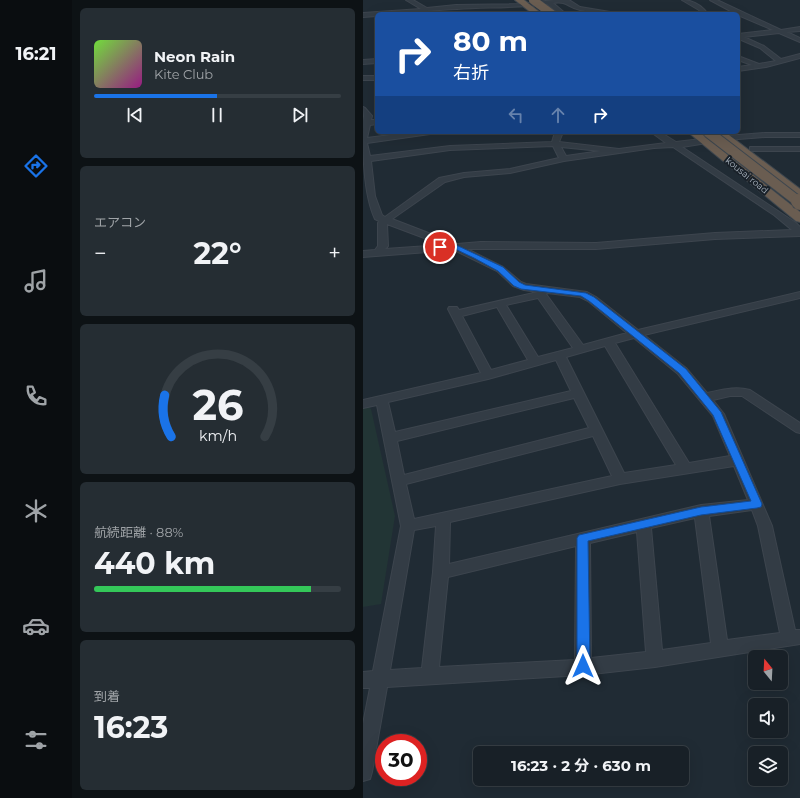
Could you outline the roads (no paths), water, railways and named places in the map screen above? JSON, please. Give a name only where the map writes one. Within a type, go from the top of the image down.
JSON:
[{"type":"highway","points":[[519,0],[529,3],[545,12]]},
{"type":"highway","points":[[537,1],[551,12]]},
{"type":"highway","points":[[529,3],[536,12]]},
{"type":"highway","points":[[716,134],[800,198]]},
{"type":"highway","name":"kousai road","points":[[722,135],[800,195]]},
{"type":"highway","points":[[707,136],[800,203]]},
{"type":"highway","name":"kousai road","points":[[707,136],[799,228]]},
{"type":"street","points":[[409,0],[432,12]]},
{"type":"street","points":[[394,12],[425,8],[503,7],[537,1],[549,3],[565,0],[579,8],[606,12]]},
{"type":"street","points":[[685,0],[701,9],[703,12]]},
{"type":"street","points":[[713,0],[739,12]]},
{"type":"street","points":[[425,8],[429,3]]},
{"type":"street","points":[[549,3],[560,12]]},
{"type":"street","points":[[503,7],[512,11]]},
{"type":"street","points":[[740,13],[800,40]]},
{"type":"street","points":[[363,15],[375,14]]},
{"type":"street","points":[[740,36],[800,29]]},
{"type":"street","points":[[740,37],[762,47],[780,61]]},
{"type":"street","points":[[740,69],[759,66],[800,56]]},
{"type":"street","points":[[740,59],[759,66]]},
{"type":"street","points":[[363,62],[375,61]]},
{"type":"street","points":[[363,78],[375,78]]},
{"type":"street","points":[[363,109],[368,116],[365,123],[363,141],[363,150],[367,159],[366,195],[378,217],[454,246],[500,269],[517,284],[524,287],[542,292],[583,294],[683,371],[705,398],[717,414],[757,504],[765,526],[794,638],[655,659],[583,666],[363,680]]},
{"type":"street","points":[[365,123],[375,122]]},
{"type":"street","points":[[363,141],[415,134]]},
{"type":"street","points":[[558,134],[555,144],[564,159]]},
{"type":"street","points":[[658,134],[799,228]]},
{"type":"street","points":[[378,253],[383,246],[382,223],[442,180],[464,175],[510,171],[564,159],[654,146],[675,145],[707,136],[800,135]]},
{"type":"street","points":[[367,159],[450,148],[555,144],[618,151]]},
{"type":"street","points":[[753,149],[800,149]]},
{"type":"street","points":[[363,254],[454,246],[514,244],[596,246],[715,236],[785,234],[799,228]]},
{"type":"street","points":[[488,375],[454,311],[500,304],[542,292]]},
{"type":"street","points":[[542,292],[580,349]]},
{"type":"street","points":[[363,404],[488,375],[635,334],[800,295]]},
{"type":"street","points":[[500,304],[535,362]]},
{"type":"street","points":[[608,342],[685,468]]},
{"type":"street","points":[[559,355],[620,479]]},
{"type":"street","points":[[705,398],[740,391],[746,393],[797,425]]},
{"type":"street","points":[[390,438],[577,393]]},
{"type":"street","points":[[363,772],[408,526],[382,400]]},
{"type":"street","points":[[399,481],[596,431]]},
{"type":"street","points":[[408,526],[443,517],[620,479],[738,460]]},
{"type":"street","points":[[441,572],[701,511],[757,504]]},
{"type":"street","points":[[701,511],[720,649]]},
{"type":"street","points":[[430,676],[441,572],[443,517]]},
{"type":"street","points":[[644,524],[655,659]]},
{"type":"street","points":[[583,538],[583,666]]}]
